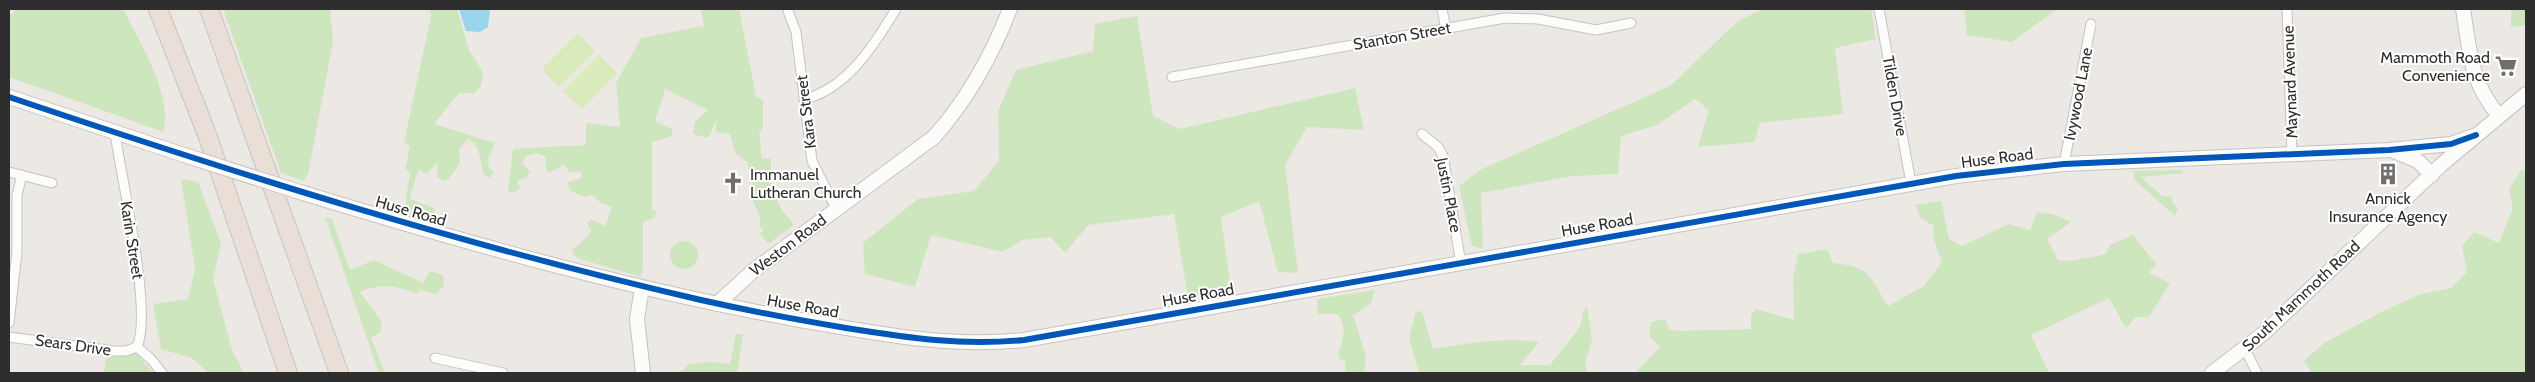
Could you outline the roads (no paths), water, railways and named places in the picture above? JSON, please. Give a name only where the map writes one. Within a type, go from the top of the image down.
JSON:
[{"type":"highway","points":[[158,9],[227,190],[288,373]]},
{"type":"highway","points":[[209,9],[339,373]]},
{"type":"street","points":[[804,98],[821,94],[840,80],[865,53],[896,9]]},
{"type":"street","name":"Weston Road","points":[[717,304],[753,271],[836,208],[910,157],[934,136],[956,112],[989,56],[1010,9]]},
{"type":"street","points":[[1442,9],[1446,28]]},
{"type":"street","name":"Tilden Drive","points":[[1879,9],[1911,183]]},
{"type":"street","name":"Maynard Avenue","points":[[2287,9],[2292,155]]},
{"type":"street","points":[[2463,9],[2478,86],[2486,100],[2500,116]]},
{"type":"street","name":"Kara Street","points":[[788,11],[795,24],[812,161],[836,208]]},
{"type":"street","name":"Stanton Street","points":[[1172,77],[1515,17],[1596,30],[1631,23]]},
{"type":"street","name":"Ivywood Lane","points":[[2064,164],[2091,24]]},
{"type":"street","name":"South Mammoth Road","points":[[2212,373],[2245,349],[2437,170],[2526,94]]},
{"type":"street","name":"Huse Road","points":[[9,97],[303,193],[433,232],[642,288],[717,304],[951,343],[1004,342],[1461,264],[1911,183],[2003,170],[2064,164],[2389,150],[2451,144],[2476,136]]},
{"type":"street","name":"Karin Street","points":[[115,133],[139,285],[142,336],[138,347]]},
{"type":"street","name":"Justin Place","points":[[1422,134],[1438,147],[1443,156],[1461,264]]},
{"type":"street","points":[[2416,146],[2428,152],[2437,170]]},
{"type":"street","name":"Huse Road","points":[[2389,150],[2413,158],[2437,170]]},
{"type":"street","points":[[9,172],[52,184]]},
{"type":"street","points":[[9,322],[16,267],[17,195],[22,176]]},
{"type":"street","points":[[642,288],[637,319],[643,373]]},
{"type":"street","name":"Sears Drive","points":[[9,337],[114,351],[138,347]]},
{"type":"street","points":[[138,347],[162,373]]},
{"type":"street","points":[[2245,349],[2257,373]]},
{"type":"street","points":[[435,358],[503,373]]},
{"type":"water","points":[[459,9],[490,9],[488,27],[480,32],[466,31]]},
{"type":"place","name":"Mammoth Road Convenience","points":[[2506,66]]},
{"type":"place","name":"Annick Insurance Agency","points":[[2388,174]]},
{"type":"place","name":"Immanuel Lutheran Church","points":[[733,183]]}]
